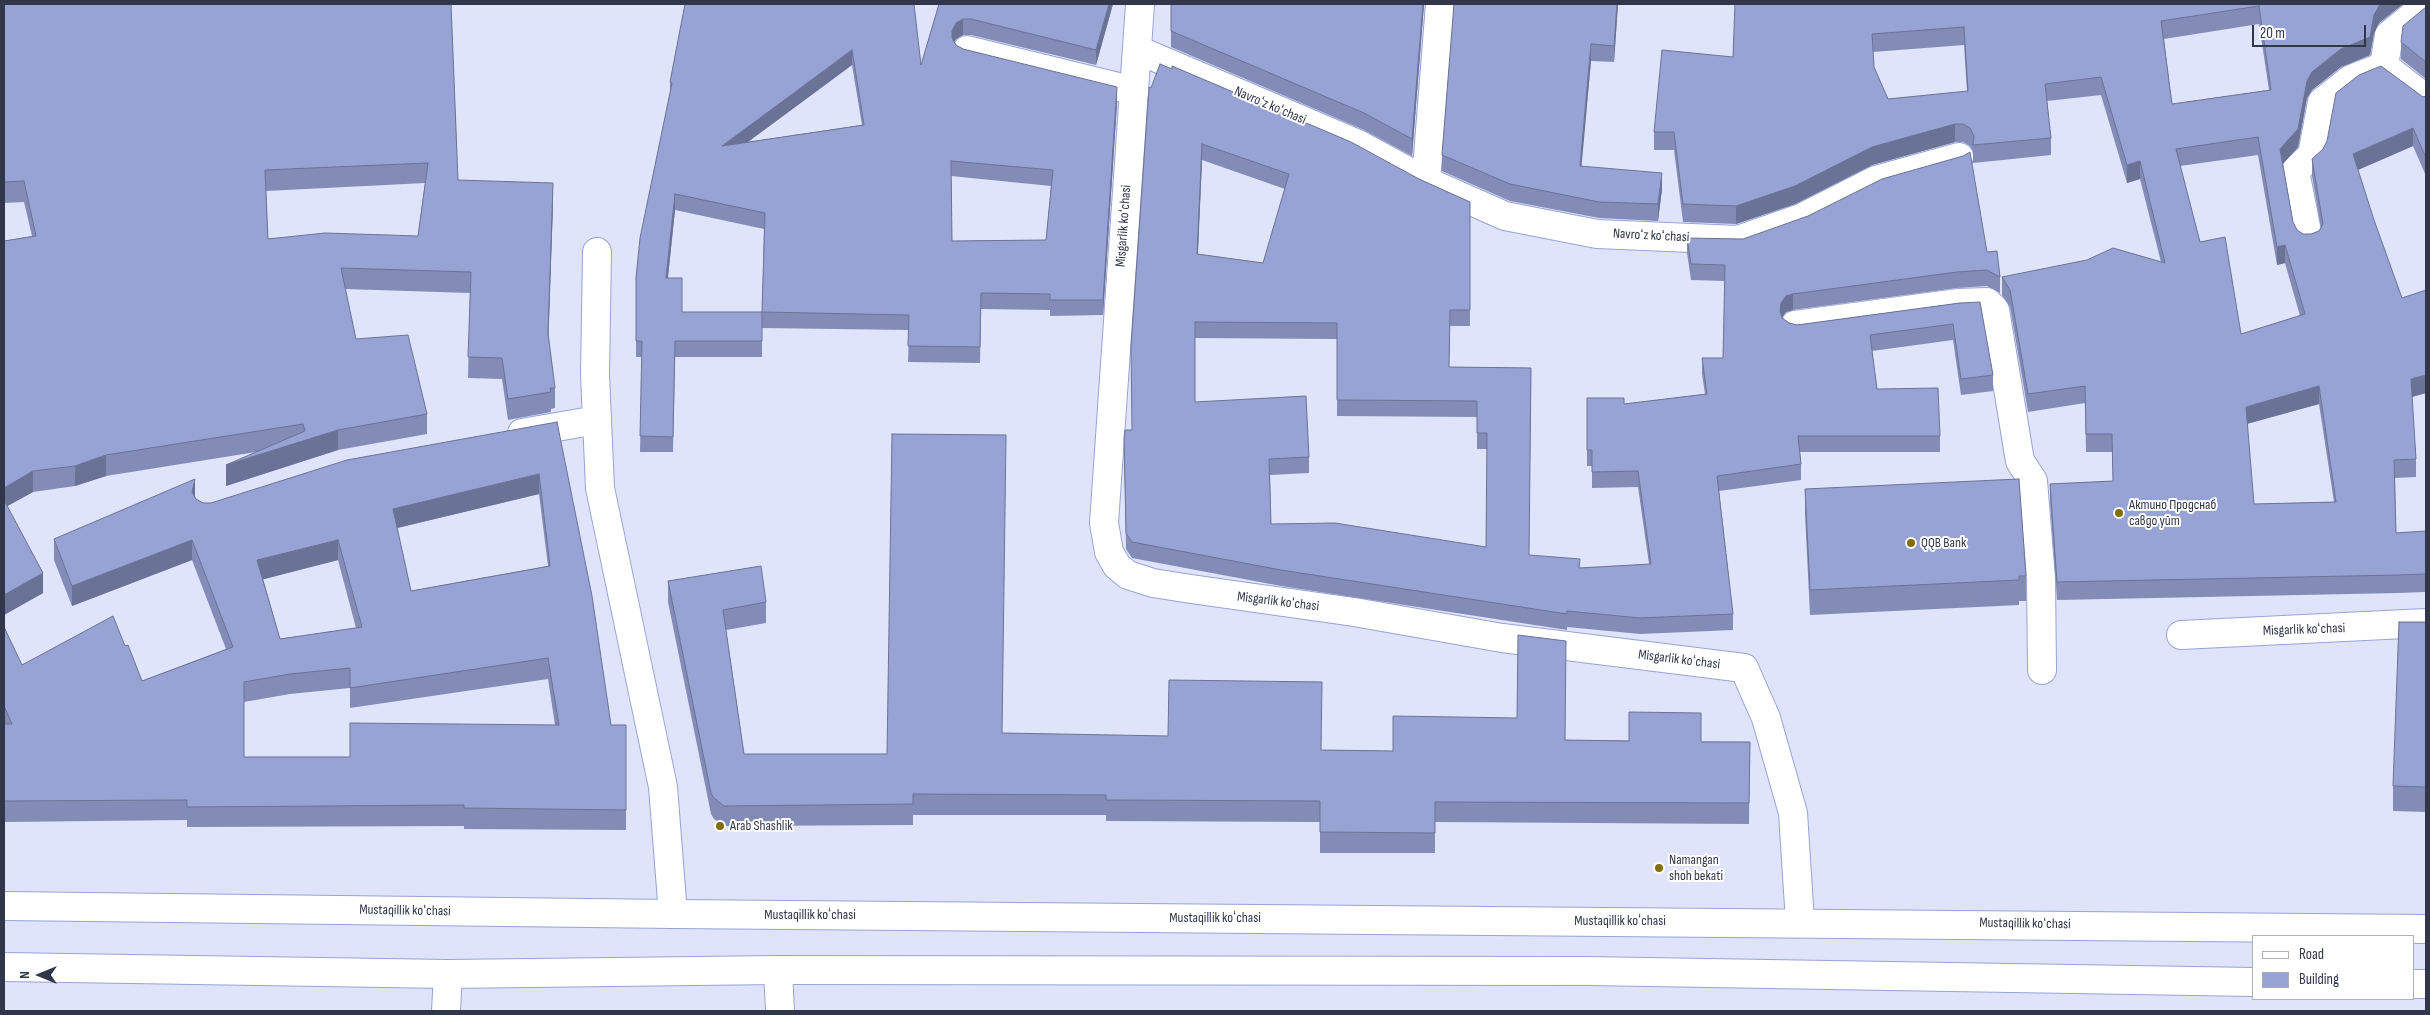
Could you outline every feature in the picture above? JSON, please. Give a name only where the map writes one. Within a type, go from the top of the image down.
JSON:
[{"type":"street","name":"Misgarlik koʻchasi","points":[[1140,4],[1104,523],[1109,552],[1117,566],[1128,575],[1153,583],[1191,590],[1354,612],[1502,638],[1744,668],[1766,718],[1793,814],[1800,922]]},
{"type":"street","points":[[1426,181],[1440,4]]},
{"type":"street","points":[[2384,66],[2389,35],[2426,5]]},
{"type":"street","points":[[967,50],[1135,91]]},
{"type":"street","name":"Navroʻz koʻchasi","points":[[1138,50],[1358,144],[1426,181],[1505,216],[1597,234],[1738,240],[1802,218],[1876,180],[1958,157]]},
{"type":"street","points":[[2384,66],[2426,99]]},
{"type":"street","points":[[2308,237],[2294,171],[2312,155],[2322,102],[2351,79],[2384,66]]},
{"type":"street","points":[[597,252],[595,375],[600,488],[663,787],[673,914]]},
{"type":"street","points":[[1794,325],[1959,303],[1987,302],[1995,310],[2020,461],[2033,481],[2041,579],[2042,670]]},
{"type":"street","points":[[499,438],[597,420]]},
{"type":"street","name":"Misgarlik koʻchasi","points":[[2182,635],[2426,623]]},
{"type":"street","name":"Mustaqillik koʻchasi","points":[[4,906],[673,914],[2426,928]]},
{"type":"street","points":[[4,967],[448,974],[778,970],[1587,971],[2252,982]]},
{"type":"street","points":[[778,970],[780,1011]]},
{"type":"street","points":[[446,1011],[448,974]]},
{"type":"building","points":[[4,4],[451,4],[458,180],[553,183],[548,333],[555,388],[550,388],[551,392],[508,399],[502,358],[468,357],[471,272],[341,268],[356,339],[408,335],[427,414],[338,430],[226,465],[305,431],[303,424],[106,455],[75,466],[33,471],[4,488],[4,241],[36,236],[24,181],[4,182]],"holes":[[[428,163],[418,236],[325,233],[268,239],[265,170]]]},
{"type":"building","points":[[685,4],[914,4],[921,65],[939,4],[1109,4],[1096,50],[971,19],[963,19],[956,23],[952,31],[952,38],[956,45],[963,49],[1117,87],[1103,300],[1050,300],[1050,294],[981,293],[980,347],[908,346],[909,315],[762,312],[762,341],[675,341],[673,437],[640,436],[642,341],[636,341],[636,278],[640,238],[672,83],[670,82]],"holes":[[[852,50],[864,125],[722,146]],[[951,161],[1053,170],[1046,240],[952,241]],[[675,194],[765,213],[762,312],[682,312],[682,278],[666,278]]]},
{"type":"building","points":[[1171,4],[1423,4],[1412,139],[1364,113],[1171,31]]},
{"type":"building","points":[[1454,4],[1617,4],[1614,46],[1591,44],[1580,166],[1662,173],[1658,204],[1599,202],[1510,184],[1442,155]]},
{"type":"building","points":[[1735,4],[2381,4],[2374,15],[2370,37],[2341,49],[2312,72],[2307,81],[2298,129],[2280,149],[2293,222],[2297,230],[2303,234],[2311,234],[2319,231],[2323,224],[2312,159],[2323,149],[2327,141],[2336,93],[2359,75],[2381,66],[2423,97],[2426,96],[2426,158],[2413,128],[2353,154],[2402,298],[2426,290],[2426,375],[2411,379],[2416,459],[2394,460],[2396,533],[2426,531],[2426,574],[2057,582],[2050,484],[2113,481],[2112,434],[2086,434],[2085,386],[2028,394],[2010,290],[2002,277],[2087,260],[2113,248],[2165,263],[2140,161],[2127,165],[2101,77],[2045,84],[2051,138],[1973,145],[1974,136],[1970,128],[1963,124],[1955,124],[1872,147],[1795,186],[1736,206],[1683,204],[1674,132],[1654,132],[1662,50],[1733,57]],"holes":[[[2259,6],[2271,90],[2172,104],[2161,21]],[[1964,27],[1968,91],[1888,99],[1874,67],[1872,34]],[[2258,137],[2277,247],[2285,245],[2305,314],[2241,334],[2225,237],[2200,242],[2176,149]],[[2319,386],[2336,502],[2254,504],[2246,407]]]},
{"type":"building","points":[[2426,7],[2426,62],[2401,42],[2403,26]]},
{"type":"building","points":[[1160,64],[1172,69],[1172,66],[1351,142],[1419,179],[1470,202],[1470,310],[1450,310],[1449,367],[1531,368],[1529,555],[1580,559],[1579,568],[1651,564],[1638,471],[1592,472],[1592,450],[1587,450],[1587,398],[1624,398],[1624,404],[1707,394],[1702,358],[1723,358],[1725,265],[1691,264],[1687,238],[1743,239],[1808,216],[1882,179],[1963,156],[1970,152],[1987,252],[1997,251],[2000,277],[1987,270],[1957,272],[1793,294],[1786,296],[1781,303],[1780,311],[1782,318],[1789,323],[1797,325],[1960,303],[1980,302],[1993,375],[1961,379],[1953,324],[1870,335],[1877,389],[1938,388],[1940,436],[1798,436],[1801,464],[1717,476],[1733,614],[1640,618],[1567,611],[1567,614],[1281,570],[1132,542],[1126,533],[1124,438],[1125,430],[1132,430],[1131,347],[1149,87],[1151,88]],"holes":[[[1202,144],[1289,174],[1263,263],[1197,254]],[[1195,322],[1337,323],[1337,400],[1477,401],[1477,433],[1487,433],[1486,547],[1335,523],[1271,524],[1269,459],[1309,457],[1306,396],[1195,402]]]},
{"type":"building","points":[[557,422],[592,596],[611,725],[626,725],[626,810],[464,808],[464,805],[187,807],[187,800],[4,801],[4,724],[12,724],[4,706],[4,627],[22,665],[113,616],[125,646],[128,645],[142,681],[233,647],[192,540],[72,586],[54,539],[195,479],[192,492],[196,499],[203,503],[211,503],[347,460]],"holes":[[[539,474],[550,566],[411,591],[393,509]],[[338,540],[362,627],[280,639],[257,560]],[[548,658],[559,725],[350,723],[350,757],[244,757],[244,682],[290,674],[350,668],[350,688]]]},
{"type":"building","points":[[892,434],[1006,435],[1002,733],[1168,736],[1169,680],[1322,682],[1321,750],[1393,751],[1393,716],[1517,718],[1518,635],[1566,641],[1565,740],[1629,741],[1629,712],[1701,713],[1701,742],[1750,742],[1749,803],[1435,802],[1435,833],[1320,832],[1320,801],[1106,800],[1106,795],[913,794],[913,804],[724,806],[711,793],[668,581],[761,566],[766,602],[723,610],[744,754],[887,754]]},
{"type":"building","points":[[2019,479],[2026,576],[2019,576],[2019,580],[1810,590],[1805,489]]},
{"type":"building","points":[[4,500],[43,573],[4,595]]},
{"type":"building","points":[[2399,622],[2426,622],[2426,787],[2393,786]]},
{"type":"place","name":"Актино Продснаб савдо уйт","points":[[2119,513]]},
{"type":"place","name":"QQB Bank","points":[[1911,543]]},
{"type":"place","name":"Arab Shashlik","points":[[720,826]]},
{"type":"place","name":"Namangan shoh bekati","points":[[1659,868]]}]
